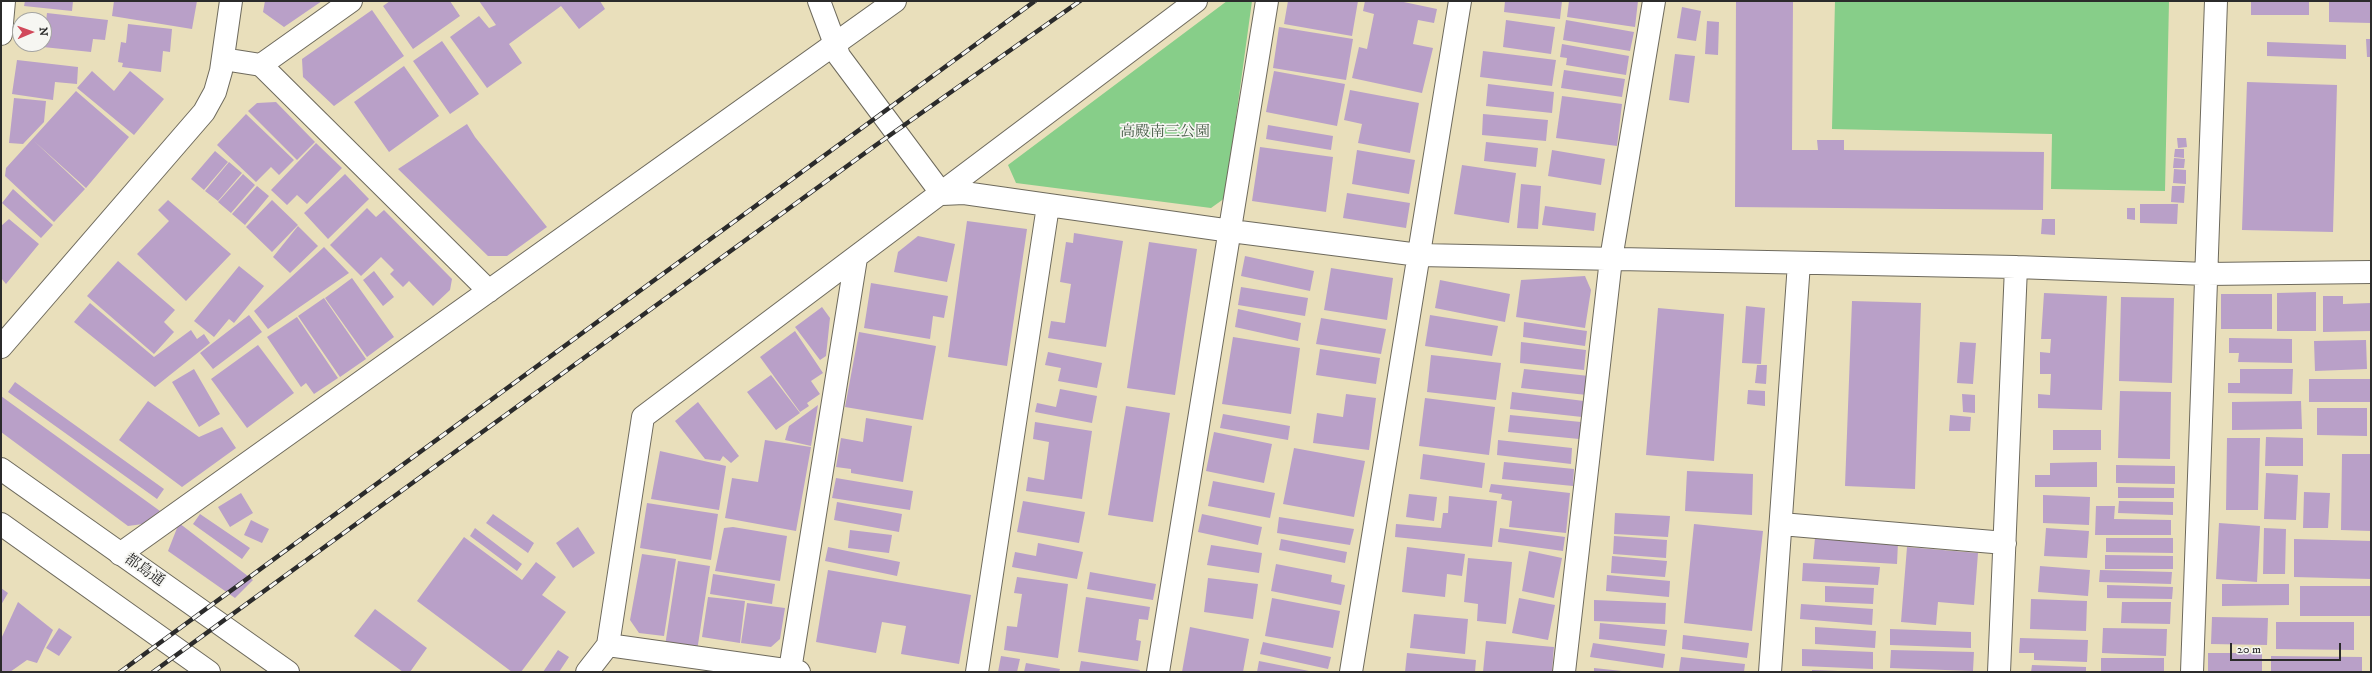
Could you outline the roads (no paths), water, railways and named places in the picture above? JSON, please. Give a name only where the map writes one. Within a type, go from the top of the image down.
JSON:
[{"type":"street","points":[[1,34],[3,1]]},
{"type":"street","points":[[1,347],[204,112],[214,92],[223,59],[231,1]]},
{"type":"street","points":[[261,65],[351,1]]},
{"type":"street","points":[[819,1],[839,56],[942,194]]},
{"type":"street","points":[[120,554],[895,1]]},
{"type":"street","points":[[587,672],[608,645],[643,417],[942,194],[1196,1]]},
{"type":"street","points":[[1158,672],[1231,231],[1267,1]]},
{"type":"street","points":[[1351,672],[1420,255],[1460,1]]},
{"type":"street","points":[[1564,672],[1611,259],[1654,1]]},
{"type":"street","points":[[2192,672],[2216,1]]},
{"type":"street","points":[[223,59],[261,65],[489,291]]},
{"type":"street","points":[[942,194],[964,193],[1231,231],[1420,255],[2016,267],[2207,274],[2371,272]]},
{"type":"street","points":[[977,672],[1048,206]]},
{"type":"street","points":[[608,645],[794,671],[856,258]]},
{"type":"street","points":[[1770,672],[1799,263]]},
{"type":"street","points":[[1999,672],[2016,267]]},
{"type":"street","name":"都島通","points":[[1,469],[288,672]]},
{"type":"street","points":[[1,524],[209,672]]},
{"type":"street","points":[[1781,524],[2005,543]]},
{"type":"railway","points":[[120,672],[1035,1]]},
{"type":"railway","points":[[153,672],[876,145],[1080,1]]},
{"type":"park label","name":"高殿南三公園","points":[[1165,133]]}]
